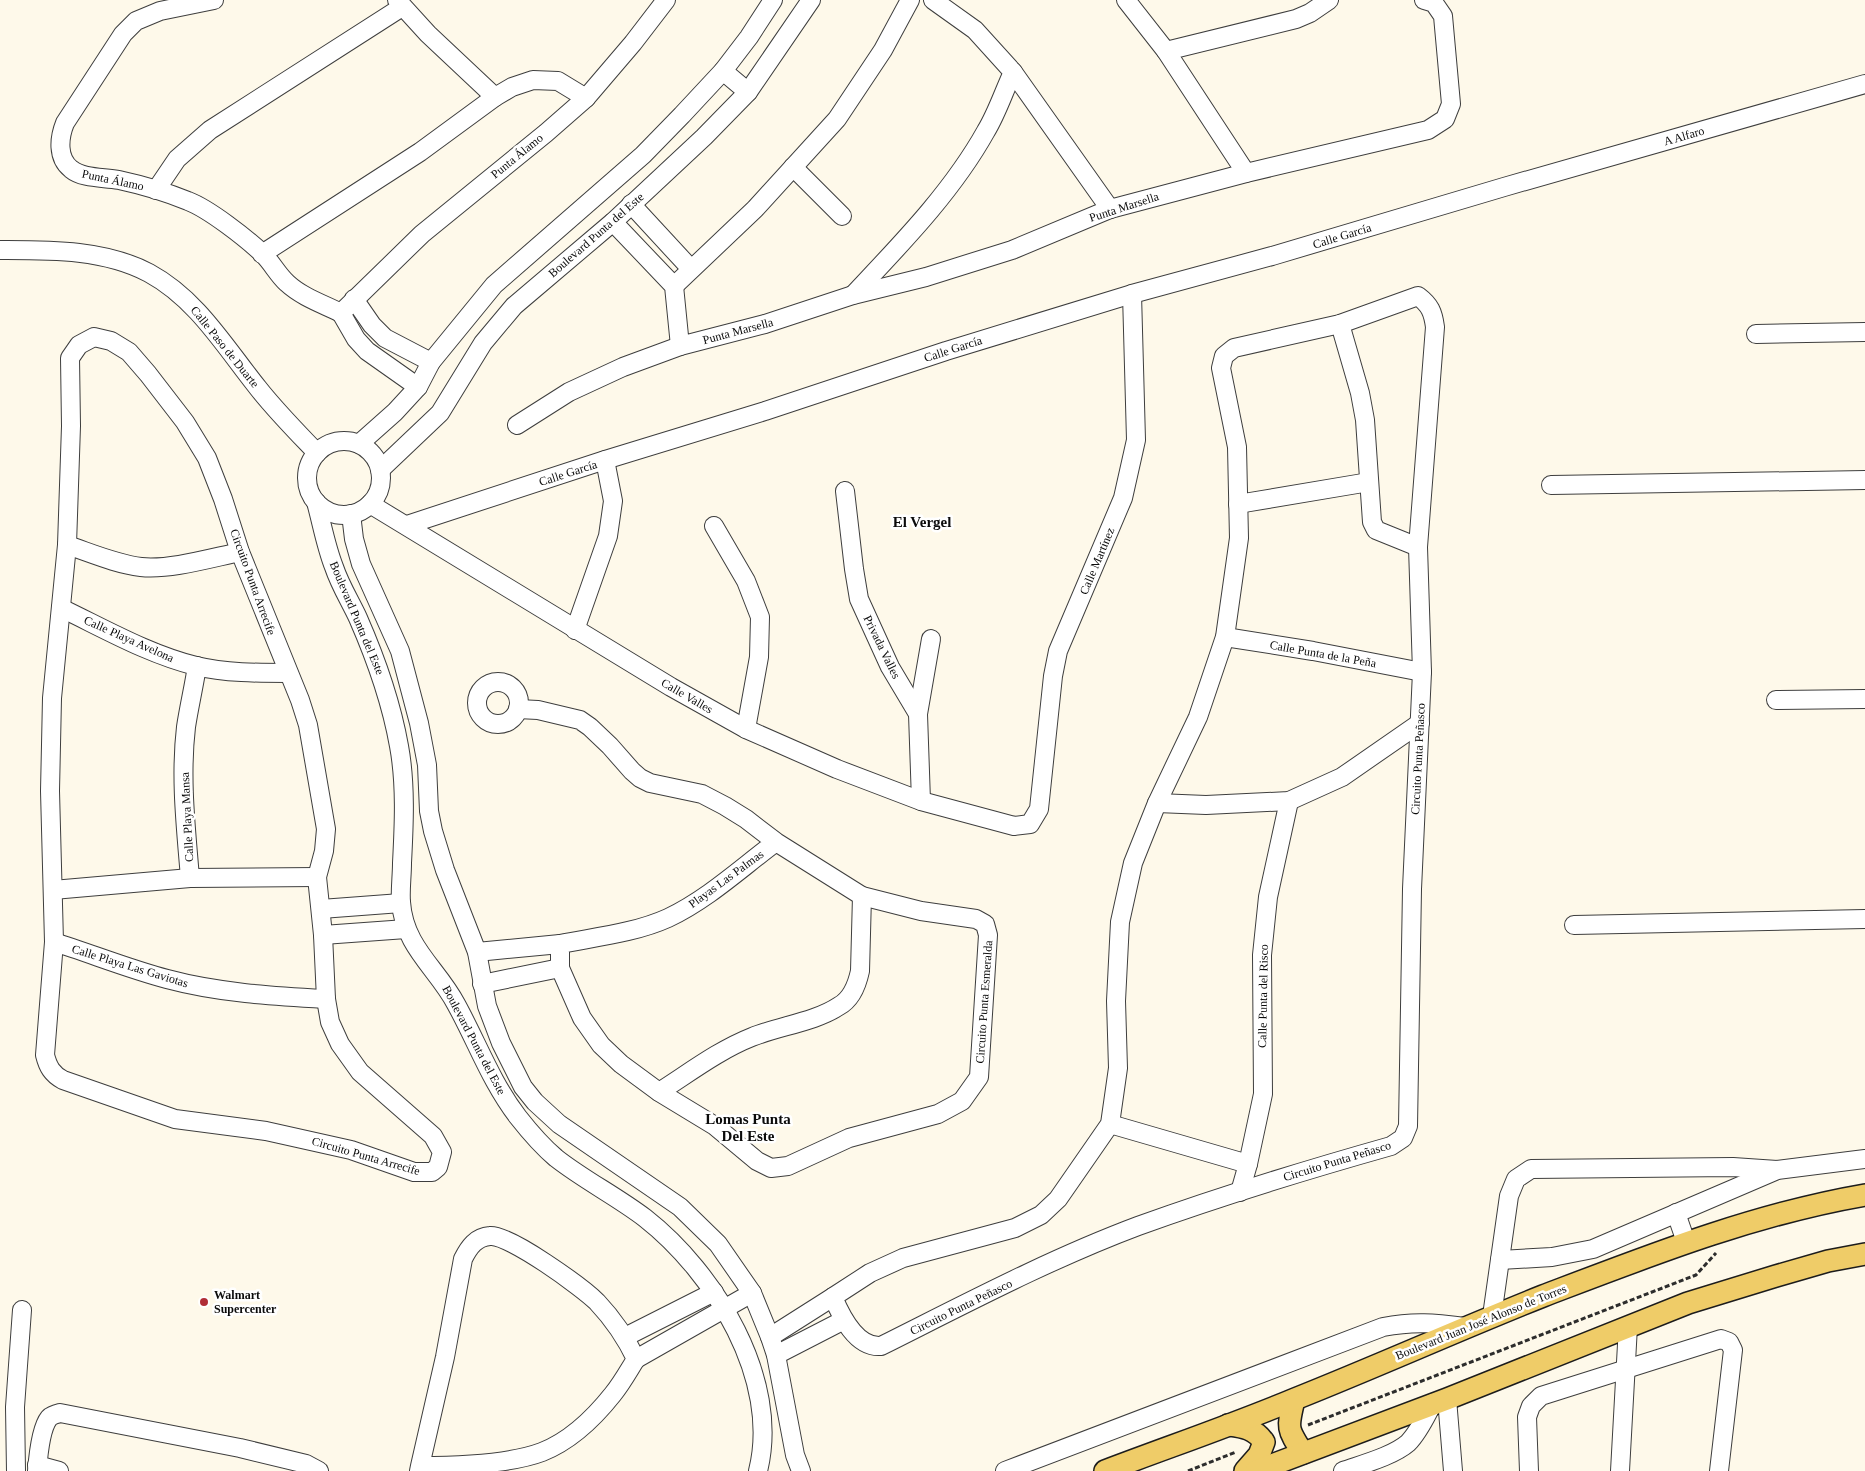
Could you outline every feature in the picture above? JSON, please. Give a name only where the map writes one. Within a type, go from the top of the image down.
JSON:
[{"type":"main road","name":"Boulevard Juan José Alonso de Torres","points":[[1105,1471],[1294,1400],[1492,1316],[1686,1242],[1768,1218],[1841,1199],[1865,1195]]},
{"type":"main road","points":[[1256,1471],[1440,1401],[1628,1326],[1719,1293],[1828,1261],[1865,1254]]},
{"type":"main road","points":[[1294,1400],[1290,1418],[1290,1432],[1303,1453]]},
{"type":"main road","points":[[1228,1425],[1251,1429],[1264,1442],[1259,1455],[1246,1471]]},
{"type":"street","name":"Punta Álamo","points":[[214,0],[160,11],[136,21],[122,34],[65,124],[61,133],[60,144],[64,162],[80,175],[120,180],[190,202],[226,224],[262,254],[288,284],[310,298],[341,313],[422,234],[586,98],[633,43],[666,0]]},
{"type":"street","points":[[359,444],[395,412],[418,386],[432,362],[494,285],[643,155],[723,71],[749,37],[773,0]]},
{"type":"street","name":"Boulevard Punta del Este","points":[[380,470],[440,413],[483,343],[514,306],[613,222],[630,204],[704,137],[748,92],[811,0]]},
{"type":"street","points":[[674,286],[755,209],[837,119],[883,50],[910,0]]},
{"type":"street","points":[[933,0],[975,30],[1013,72],[1110,209]]},
{"type":"street","points":[[1126,0],[1166,51],[1246,173]]},
{"type":"street","points":[[1166,51],[1296,19],[1310,13],[1329,0]]},
{"type":"street","name":"Punta Marsella","points":[[517,425],[569,392],[623,367],[680,346],[765,324],[853,295],[926,277],[1012,250],[1110,209],[1246,173],[1428,130],[1445,119],[1452,104],[1443,16],[1434,3],[1424,0]]},
{"type":"street","points":[[156,190],[177,159],[210,130],[400,3],[428,34],[495,97]]},
{"type":"street","points":[[723,71],[748,92]]},
{"type":"street","points":[[853,295],[911,233],[956,177],[986,131],[1013,72]]},
{"type":"street","points":[[262,254],[420,152],[495,97],[512,87],[533,80],[558,82],[586,98]]},
{"type":"street","name":"A Alfaro","points":[[1504,187],[1865,84]]},
{"type":"street","points":[[793,167],[842,216]]},
{"type":"street","name":"Calle García","points":[[407,525],[946,351],[1132,294],[1272,256],[1504,187]]},
{"type":"street","points":[[630,204],[691,269]]},
{"type":"street","points":[[613,222],[674,286],[680,346]]},
{"type":"street","name":"Calle Paso de Duarte","points":[[0,250],[50,250],[102,257],[148,272],[164,282],[186,299],[202,316],[259,389],[317,453]]},
{"type":"street","name":"Calle Martínez","points":[[1030,824],[1039,809],[1052,676],[1058,651],[1123,498],[1136,440],[1132,294]]},
{"type":"street","name":"Circuito Punta Peñasco","points":[[770,1337],[870,1273],[903,1258],[1015,1228],[1041,1215],[1058,1199],[1110,1124],[1118,1068],[1116,1001],[1120,922],[1134,863],[1157,803],[1198,717],[1225,637],[1239,538],[1237,447],[1221,368],[1224,356],[1234,348],[1340,324],[1418,296],[1427,303],[1433,312],[1435,327],[1418,548],[1422,672],[1412,889],[1408,1126],[1403,1138],[1391,1146],[1295,1174],[1138,1226],[1039,1268],[881,1346],[865,1343],[844,1320],[833,1297]]},
{"type":"street","points":[[354,299],[372,325],[385,338],[432,362]]},
{"type":"street","points":[[341,313],[356,339],[367,352],[418,386]]},
{"type":"street","points":[[1340,324],[1362,402],[1365,420],[1372,522],[1376,530],[1418,548]]},
{"type":"street","points":[[1756,334],[1865,332]]},
{"type":"street","name":"Circuito Punta Arrecife","points":[[94,337],[111,341],[129,352],[148,374],[185,422],[207,458],[216,478],[240,552],[308,725],[326,829],[324,851],[317,876],[323,935],[326,999],[330,1022],[340,1044],[360,1072],[423,1126],[439,1144],[442,1152],[440,1160],[438,1167],[432,1172],[414,1172],[351,1150],[266,1131],[175,1119],[63,1080],[54,1075],[47,1063],[45,1055],[54,942],[50,791],[52,698],[67,545],[71,426],[70,358],[79,345],[94,337]]},
{"type":"street","points":[[344,441],[359,444],[373,454],[380,470],[381,482],[377,494],[370,504],[362,510],[351,514],[338,514],[326,510],[316,502],[309,491],[307,478],[309,465],[317,453],[329,444],[344,441]]},
{"type":"street","points":[[575,630],[608,536],[613,501],[605,460]]},
{"type":"street","points":[[1551,485],[1865,480]]},
{"type":"street","points":[[1238,504],[1369,482]]},
{"type":"street","name":"Privada Valles","points":[[845,491],[854,569],[860,599],[890,667],[918,714],[921,800]]},
{"type":"street","name":"Boulevard Punta del Este","points":[[316,502],[334,567],[375,658],[387,694],[400,748],[404,813],[401,903],[406,929],[425,961],[444,984],[456,1004],[483,1061],[502,1094],[519,1118],[554,1156],[622,1201],[646,1219],[677,1247],[726,1309],[747,1355],[757,1387],[763,1431],[758,1471]]},
{"type":"street","name":"Calle Valles","points":[[370,504],[575,630],[746,729],[837,769],[921,800],[1014,826],[1030,824]]},
{"type":"street","name":"Boulevard Punta del Este","points":[[351,514],[354,539],[361,564],[400,651],[419,723],[425,756],[429,810],[433,831],[445,870],[477,952],[487,1006],[500,1043],[523,1086],[535,1102],[559,1124],[680,1207],[718,1244],[752,1293],[770,1337],[776,1355],[795,1454],[801,1471]]},
{"type":"street","points":[[714,526],[746,581],[760,617],[759,658],[746,729]]},
{"type":"street","points":[[67,545],[113,561],[142,567],[177,565],[240,552]]},
{"type":"street","name":"Calle Playa Avelona","points":[[61,608],[162,656],[197,666],[258,673],[288,673]]},
{"type":"street","name":"Calle Punta de la Peña","points":[[1225,637],[1313,651],[1422,672]]},
{"type":"street","points":[[918,714],[931,639]]},
{"type":"street","name":"Calle Playa Mansa","points":[[190,878],[183,795],[184,763],[186,727],[197,666]]},
{"type":"street","points":[[1776,700],[1865,699]]},
{"type":"street","name":"Circuito Punta Esmeralda","points":[[518,709],[538,710],[580,720],[610,746],[632,772],[640,778],[650,783],[702,794],[746,819],[776,842],[862,896],[921,911],[976,919],[985,924],[988,935],[979,1077],[962,1101],[938,1114],[849,1138],[788,1166],[771,1168],[757,1161],[715,1126],[659,1092],[622,1064],[602,1045],[582,1018],[560,968]]},
{"type":"street","points":[[1157,803],[1206,805],[1289,800],[1342,777],[1420,723]]},
{"type":"street","name":"Calle Punta del Risco","points":[[1240,1192],[1248,1164],[1262,1094],[1262,955],[1268,897],[1289,800]]},
{"type":"street","name":"Playas Las Palmas","points":[[477,952],[560,944],[634,929],[668,918],[698,901],[776,842]]},
{"type":"street","points":[[53,890],[190,878],[317,876]]},
{"type":"street","points":[[659,1092],[726,1049],[750,1038],[816,1016],[839,1006],[851,996],[860,971],[862,896]]},
{"type":"street","points":[[321,909],[401,903]]},
{"type":"street","points":[[1574,925],[1865,918]]},
{"type":"street","points":[[323,935],[406,929]]},
{"type":"street","name":"Calle Playa Las Gaviotas","points":[[54,942],[166,979],[206,988],[264,996],[326,999]]},
{"type":"street","points":[[482,984],[560,968],[560,944]]},
{"type":"street","points":[[1110,1124],[1248,1164]]},
{"type":"street","points":[[1492,1316],[1509,1196],[1516,1179],[1531,1169],[1715,1166],[1777,1170],[1865,1158]]},
{"type":"street","points":[[1500,1260],[1552,1257],[1593,1249],[1777,1170]]},
{"type":"street","points":[[622,1201],[636,1178]]},
{"type":"street","points":[[1676,1213],[1686,1242]]},
{"type":"street","points":[[636,1359],[626,1337],[596,1302],[577,1286],[518,1246],[502,1238],[492,1236],[480,1238],[468,1249],[463,1259],[445,1357],[420,1468],[516,1459],[544,1451],[567,1439],[586,1423],[613,1394],[636,1359],[752,1293]]},
{"type":"street","points":[[626,1337],[714,1292]]},
{"type":"street","points":[[16,1471],[15,1407],[22,1310]]},
{"type":"street","points":[[776,1355],[844,1320]]},
{"type":"street","points":[[1006,1471],[1383,1327],[1405,1322],[1427,1322],[1466,1327]]},
{"type":"street","points":[[1620,1471],[1628,1326]]},
{"type":"street","points":[[1529,1471],[1527,1417],[1532,1406],[1541,1396],[1721,1339],[1729,1342],[1733,1350],[1719,1471]]},
{"type":"street","points":[[1343,1471],[1396,1451],[1408,1443],[1440,1401]]},
{"type":"street","points":[[1440,1401],[1453,1471]]},
{"type":"street","points":[[59,1471],[37,1468],[45,1425],[49,1418],[60,1413],[240,1448],[306,1464],[319,1471]]},
{"type":"path","points":[[1290,1432],[1696,1275],[1717,1252]]},
{"type":"path","points":[[1188,1471],[1264,1442]]},
{"type":"place","name":"Walmart Supercenter","points":[[204,1302]]},
{"type":"district","name":"El Vergel","points":[[922,522]]},
{"type":"district","name":"Lomas Punta Del Este","points":[[748,1128]]}]
